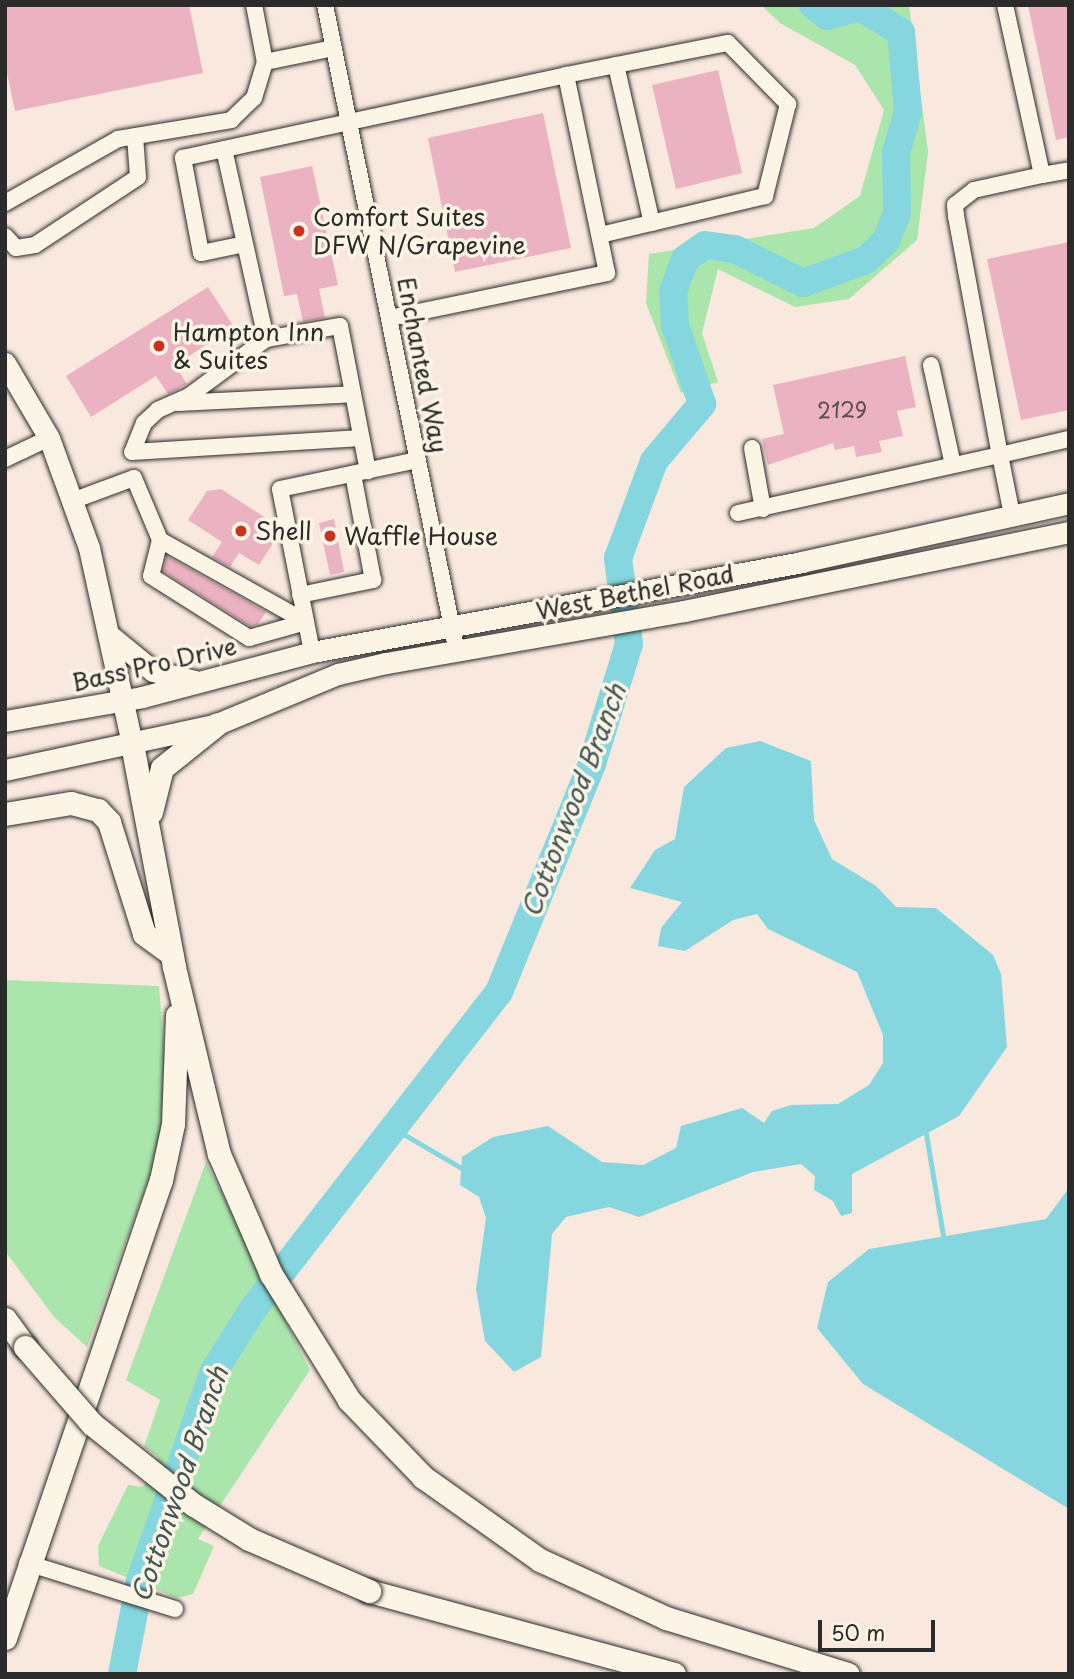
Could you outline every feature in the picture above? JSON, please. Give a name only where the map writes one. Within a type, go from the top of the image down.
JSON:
[{"type":"highway","points":[[149,826],[162,768],[218,724]]},
{"type":"highway","points":[[132,744],[173,960],[219,1154],[245,1224],[317,1355],[349,1400],[422,1477],[519,1547],[666,1618],[848,1674]]},
{"type":"highway","points":[[5,814],[71,803],[98,810],[109,822],[144,934],[173,960],[177,1076],[160,1180],[27,1563],[5,1639]]},
{"type":"highway","points":[[5,1319],[25,1347],[92,1424],[194,1505],[249,1539],[369,1591],[674,1674]]},
{"type":"main road","points":[[5,363],[49,438],[72,502],[108,634],[132,744]]},
{"type":"main road","name":"West Bethel Road","points":[[312,652],[679,584],[1069,503]]},
{"type":"main road","points":[[1012,515],[1018,542]]},
{"type":"main road","name":"West Bethel Road","points":[[218,724],[338,674],[684,611],[1069,532]]},
{"type":"main road","points":[[108,634],[153,671],[200,682]]},
{"type":"main road","name":"Bass Pro Drive","points":[[5,722],[122,701],[312,652]]},
{"type":"main road","points":[[5,769],[218,724]]},
{"type":"street","points":[[5,204],[118,139],[231,120],[254,98],[265,62],[254,5]]},
{"type":"street","name":"Enchanted Way","points":[[325,5],[457,653]]},
{"type":"street","points":[[1005,5],[1042,175]]},
{"type":"street","points":[[245,244],[201,253],[183,158],[350,120],[728,43],[788,104],[765,196],[600,235]]},
{"type":"street","points":[[265,62],[334,48]]},
{"type":"street","points":[[616,65],[652,223]]},
{"type":"street","points":[[390,317],[607,273],[566,75]]},
{"type":"street","points":[[5,236],[16,248],[35,246],[138,177],[135,136]]},
{"type":"street","points":[[224,149],[266,339]]},
{"type":"street","points":[[1012,515],[955,205],[974,190],[1069,170]]},
{"type":"street","points":[[300,595],[373,580],[361,473],[362,438],[340,326],[266,339],[144,423],[132,452],[134,478],[160,540],[151,576],[230,629],[249,638],[306,622]]},
{"type":"street","points":[[931,365],[953,465]]},
{"type":"street","points":[[172,403],[354,394]]},
{"type":"street","points":[[5,459],[49,438]]},
{"type":"street","points":[[132,452],[362,438]]},
{"type":"street","points":[[738,513],[1069,439]]},
{"type":"street","points":[[752,448],[763,509]]},
{"type":"street","points":[[312,652],[280,489],[418,460]]},
{"type":"street","points":[[72,502],[134,478]]},
{"type":"street","points":[[160,540],[306,622]]},
{"type":"street","points":[[27,1563],[175,1609]]},
{"type":"green space","points":[[761,5],[909,5],[928,152],[917,240],[849,299],[795,307],[718,269],[702,333],[718,382],[681,393],[646,303],[649,254],[814,228],[860,196],[884,110],[855,65],[780,23]]},
{"type":"green space","points":[[5,980],[159,986],[168,1098],[158,1153],[87,1347],[54,1317],[5,1251]]},
{"type":"green space","points":[[206,1162],[310,1370],[198,1539],[214,1546],[193,1594],[177,1598],[99,1566],[98,1546],[128,1485],[143,1487],[158,1457],[144,1447],[160,1400],[126,1380]]},
{"type":"water","points":[[760,741],[811,761],[814,820],[832,859],[876,886],[896,907],[936,908],[993,955],[1001,974],[1007,1047],[959,1116],[852,1174],[852,1213],[841,1216],[833,1201],[814,1190],[815,1176],[801,1164],[753,1172],[639,1217],[609,1207],[566,1217],[552,1234],[541,1357],[514,1372],[485,1341],[476,1289],[486,1218],[479,1197],[460,1185],[462,1157],[493,1137],[548,1126],[602,1162],[643,1165],[676,1148],[681,1126],[742,1108],[764,1123],[772,1111],[791,1105],[838,1104],[869,1085],[883,1063],[883,1035],[857,972],[768,929],[757,914],[733,920],[685,951],[658,946],[661,928],[682,902],[630,888],[655,850],[675,839],[684,787],[726,748]]},
{"type":"water","points":[[1069,1188],[1069,1509],[863,1384],[817,1328],[828,1282],[869,1249],[1046,1219]]},
{"type":"building","points":[[5,5],[189,5],[203,73],[15,111],[5,64]]},
{"type":"building","points":[[1028,5],[1069,5],[1069,137],[1056,140]]},
{"type":"building","points":[[718,70],[742,173],[676,189],[652,85]]},
{"type":"building","points":[[543,113],[571,248],[455,272],[428,138]]},
{"type":"building","name":"Comfort Suites DFW N/Grapevine","points":[[312,166],[338,285],[319,289],[325,318],[303,322],[297,294],[284,296],[260,177]]},
{"type":"building","points":[[1069,242],[1069,410],[1021,420],[987,259]]},
{"type":"building","name":"Hampton Inn & Suites","points":[[208,287],[234,327],[175,365],[187,384],[168,394],[156,376],[91,417],[66,376]]},
{"type":"building","points":[[905,356],[916,407],[897,411],[903,436],[879,441],[882,452],[856,457],[854,446],[835,450],[833,443],[768,465],[762,439],[784,434],[773,385]]},
{"type":"building","name":"Shell","points":[[221,489],[275,524],[277,537],[259,565],[239,553],[230,567],[212,557],[222,542],[188,520],[207,491]]},
{"type":"building","name":"Waffle House","points":[[334,519],[344,572],[330,575],[319,523]]},
{"type":"building","points":[[167,556],[266,612],[258,624],[251,627],[163,571]]},
{"type":"waterway","name":"Cottonwood Branch","points":[[122,1674],[140,1581],[214,1371],[253,1309],[499,992],[592,764],[629,644],[618,558],[654,461],[702,404],[675,325],[673,291],[685,259],[705,245],[735,249],[803,283],[866,260],[886,241],[897,213],[896,152],[908,112],[901,32],[860,7],[827,16],[813,5]]},
{"type":"waterway","points":[[395,1129],[467,1171]]},
{"type":"waterway","points":[[926,1131],[944,1239]]},
{"type":"place","name":"Comfort Suites DFW N/Grapevine","points":[[299,231]]},
{"type":"place","name":"Hampton Inn & Suites","points":[[159,346]]},
{"type":"place","name":"Shell","points":[[241,531]]},
{"type":"place","name":"Waffle House","points":[[330,536]]}]
